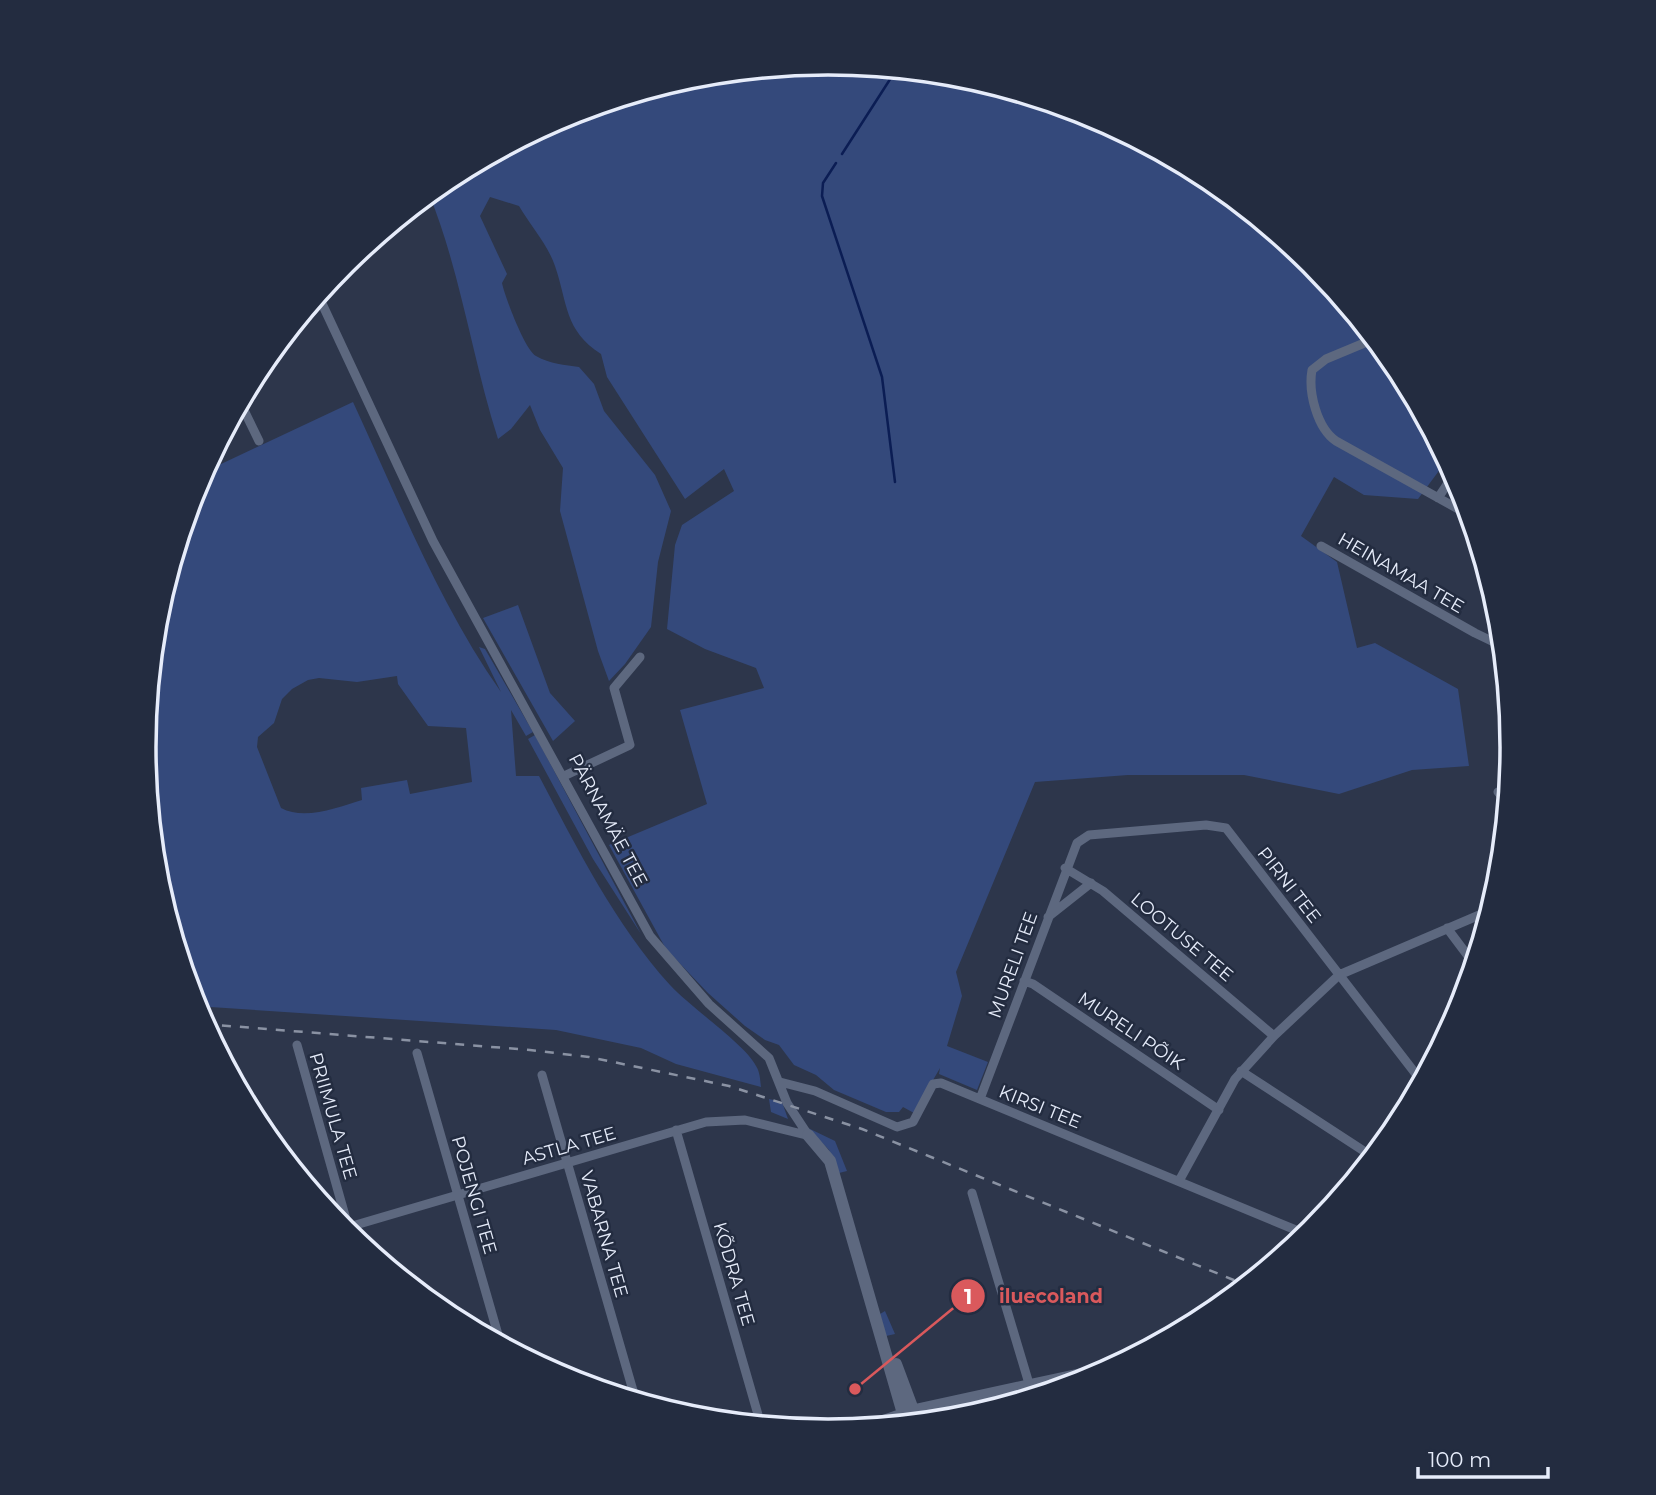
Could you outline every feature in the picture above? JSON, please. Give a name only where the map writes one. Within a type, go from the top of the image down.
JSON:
[{"type":"main road","name":"PÄRNAMÄE TEE","points":[[808,1135],[830,1161],[883,1339],[910,1415]]},
{"type":"street","name":"PÄRNAMÄE TEE","points":[[322,305],[433,541],[650,936],[709,1004],[769,1058],[787,1103],[808,1135]]},
{"type":"street","points":[[1365,343],[1326,359],[1315,367],[1311,381],[1320,421],[1326,433],[1456,508]]},
{"type":"street","points":[[245,413],[259,441]]},
{"type":"street","points":[[1438,498],[1447,485]]},
{"type":"street","name":"HEINAMAA TEE","points":[[1321,546],[1490,634]]},
{"type":"street","points":[[564,776],[630,745],[614,688],[640,657]]},
{"type":"street","name":"PIRNI TEE","points":[[1077,843],[1089,835],[1206,825],[1226,828],[1416,1074]]},
{"type":"street","name":"MURELI TEE","points":[[980,1099],[1065,868],[1077,843]]},
{"type":"street","name":"LOOTUSE TEE","points":[[1065,868],[1091,883],[1274,1036]]},
{"type":"street","points":[[1047,918],[1091,883]]},
{"type":"street","points":[[1179,1181],[1241,1071],[1339,975],[1479,914]]},
{"type":"street","points":[[1447,928],[1467,955]]},
{"type":"street","name":"MURELI PÕIK","points":[[1024,981],[1033,984],[1219,1110]]},
{"type":"street","name":"PRIIMULA TEE","points":[[297,1045],[342,1211]]},
{"type":"street","name":"POJENGI TEE","points":[[417,1053],[496,1332]]},
{"type":"street","points":[[1241,1071],[1365,1152]]},
{"type":"street","name":"VABARNA TEE","points":[[542,1075],[633,1390]]},
{"type":"street","name":"KIRSI TEE","points":[[780,1082],[815,1091],[897,1127],[906,1126],[916,1119],[935,1083],[980,1099],[1296,1230]]},
{"type":"street","name":"ASTLA TEE","points":[[358,1227],[677,1130],[729,1119],[808,1135]]},
{"type":"street","name":"KÕDRA TEE","points":[[677,1130],[758,1416]]},
{"type":"street","points":[[972,1193],[1030,1388]]},
{"type":"shaded area","points":[[784,77],[872,77],[959,88],[1002,98],[1085,126],[1164,165],[1237,214],[1303,272],[1333,304],[1387,374],[1431,450],[1440,470],[1418,499],[1364,495],[1334,477],[1301,536],[1337,562],[1357,648],[1375,643],[1458,689],[1469,766],[1412,770],[1339,794],[1244,775],[1128,775],[1035,782],[956,972],[962,996],[947,1046],[988,1062],[977,1090],[939,1074],[940,1068],[914,1113],[903,1107],[899,1112],[886,1112],[834,1090],[816,1075],[794,1065],[779,1045],[765,1040],[745,1026],[708,993],[666,949],[609,845],[707,804],[680,710],[764,688],[756,668],[705,649],[667,629],[675,545],[682,525],[734,491],[724,469],[685,499],[607,377],[601,354],[589,345],[574,326],[555,266],[543,243],[519,206],[490,197],[480,216],[507,274],[502,283],[526,344],[541,359],[579,367],[594,384],[604,411],[655,475],[671,511],[658,562],[651,627],[625,664],[609,681],[598,651],[560,511],[563,468],[540,430],[530,405],[511,429],[498,439],[433,204],[492,165],[571,126],[654,98],[697,88]]},
{"type":"shaded area","points":[[353,402],[458,623],[501,692],[479,647],[485,649],[533,732],[526,736],[511,710],[516,776],[539,776],[598,885],[632,937],[670,985],[750,1057],[758,1071],[761,1087],[676,1064],[641,1048],[556,1030],[208,1007],[191,964],[169,879],[157,791],[156,748],[157,704],[169,616],[191,531],[218,465]],"holes":[[[397,676],[398,684],[428,726],[466,728],[472,782],[410,794],[407,780],[361,788],[362,800],[322,812],[300,813],[281,808],[257,747],[258,737],[274,723],[282,699],[292,689],[308,680],[319,678],[357,682]]]},
{"type":"shaded area","points":[[518,605],[550,693],[575,721],[553,741],[483,618]]},
{"type":"shaded area","points":[[535,735],[641,934],[593,859],[528,739]]},
{"type":"shaded area","points":[[769,1099],[782,1102],[788,1119],[771,1112]]},
{"type":"shaded area","points":[[808,1128],[835,1141],[847,1171],[839,1173],[829,1150]]},
{"type":"shaded area","points":[[885,1311],[895,1334],[886,1336],[880,1314]]},
{"type":"waterway","points":[[842,154],[890,79]]},
{"type":"waterway","points":[[836,163],[823,183],[822,196],[882,377],[895,482]]},
{"type":"railway","points":[[216,1025],[589,1057],[729,1086],[862,1129],[1237,1281]]},
{"type":"place","name":"iluecoland","points":[[855,1389]]}]
